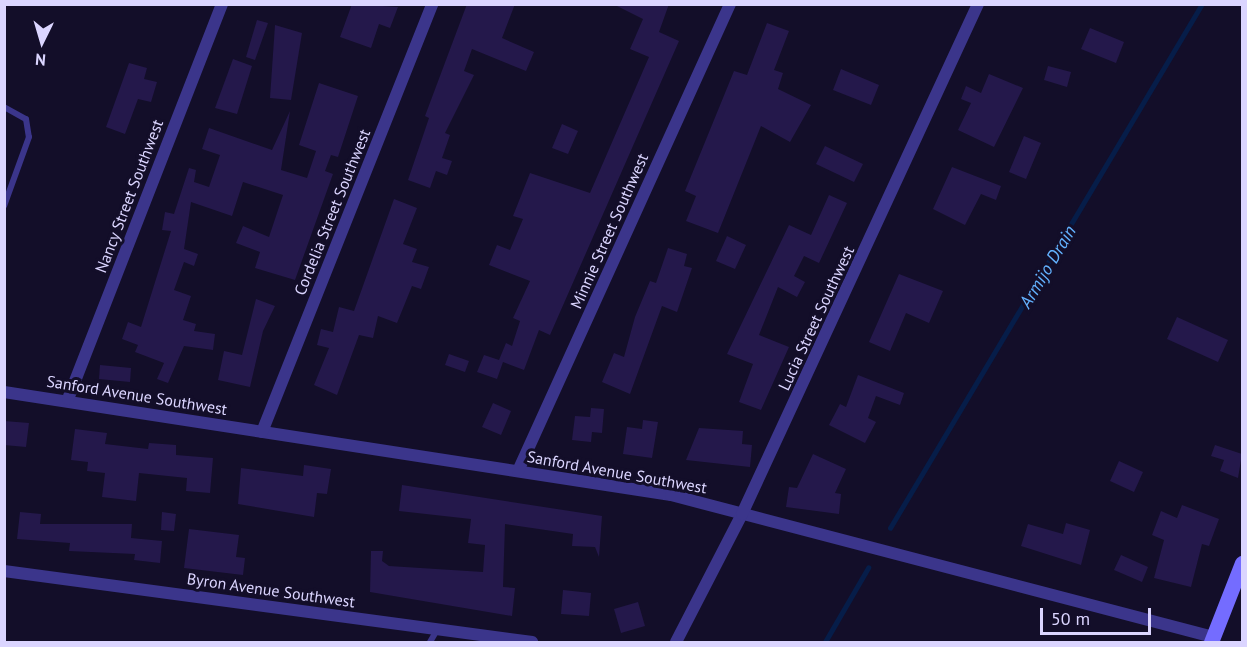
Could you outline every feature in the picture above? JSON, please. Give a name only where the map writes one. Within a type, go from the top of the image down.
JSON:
[{"type":"street","name":"Nancy Street Southwest","points":[[68,399],[222,4]]},
{"type":"street","name":"Cordelia Street Southwest","points":[[262,432],[432,4]]},
{"type":"street","name":"Minnie Street Southwest","points":[[518,471],[730,4]]},
{"type":"street","name":"Lucia Street Southwest","points":[[676,642],[742,514],[978,4]]},
{"type":"street","name":"Sanford Avenue Southwest","points":[[4,392],[68,399],[262,432],[671,495],[1212,640]]},
{"type":"street","points":[[1212,640],[1242,563]]},
{"type":"street","name":"Byron Avenue Southwest","points":[[4,571],[532,642]]},
{"type":"lane","points":[[4,106],[26,119],[29,136],[4,206]]},
{"type":"lane","points":[[430,642],[437,630]]},
{"type":"building","points":[[352,4],[398,7],[390,28],[379,24],[371,48],[340,37]]},
{"type":"building","points":[[467,4],[515,4],[502,38],[534,52],[526,71],[472,49],[464,71],[474,75],[445,133],[450,135],[442,158],[452,161],[447,175],[436,171],[430,188],[408,180],[429,118],[425,116]]},
{"type":"building","points":[[613,4],[669,4],[659,32],[679,41],[550,335],[539,330],[524,370],[503,362],[497,379],[477,372],[484,355],[499,360],[506,343],[512,346],[520,321],[513,318],[530,281],[489,265],[497,245],[510,250],[523,219],[513,216],[530,173],[590,193],[649,57],[630,49],[643,19]]},
{"type":"building","points":[[257,20],[268,23],[255,60],[246,57]]},
{"type":"building","points":[[767,23],[789,31],[774,70],[783,73],[778,89],[811,105],[790,142],[761,126],[718,233],[686,221],[696,196],[685,191],[734,71],[747,75]]},
{"type":"building","points":[[275,25],[302,33],[291,100],[270,98]]},
{"type":"building","points":[[1090,28],[1124,42],[1116,63],[1081,49]]},
{"type":"building","points":[[233,59],[252,66],[237,114],[215,108]]},
{"type":"building","points":[[129,63],[147,68],[144,79],[157,82],[151,102],[138,99],[125,134],[106,127]]},
{"type":"building","points":[[1048,66],[1071,72],[1067,87],[1044,80]]},
{"type":"building","points":[[841,69],[879,85],[871,105],[833,90]]},
{"type":"building","points":[[989,74],[1023,88],[994,147],[958,130],[971,103],[961,99],[966,86],[981,93]]},
{"type":"building","points":[[319,83],[358,96],[338,157],[331,155],[325,171],[333,174],[295,280],[255,268],[260,252],[236,243],[243,226],[269,237],[283,195],[243,182],[232,216],[191,202],[184,249],[198,254],[194,266],[184,262],[174,290],[191,296],[183,320],[196,324],[194,331],[215,334],[213,350],[184,346],[168,383],[157,379],[164,363],[135,352],[138,345],[122,339],[128,322],[141,327],[171,231],[162,230],[165,212],[174,214],[189,168],[196,170],[194,182],[209,187],[220,155],[202,149],[209,128],[272,150],[290,111],[281,170],[307,178],[316,151],[299,145]]},
{"type":"building","points":[[562,124],[578,131],[568,154],[552,148]]},
{"type":"building","points":[[1024,136],[1041,143],[1026,179],[1009,172]]},
{"type":"building","points":[[825,146],[863,164],[854,182],[816,164]]},
{"type":"building","points":[[952,167],[1001,186],[996,200],[981,194],[965,225],[933,209]]},
{"type":"building","points":[[829,195],[847,203],[819,263],[804,256],[794,276],[805,282],[797,297],[778,287],[759,335],[789,347],[761,410],[739,402],[753,364],[727,354],[789,225],[811,235]]},
{"type":"building","points":[[394,199],[417,208],[403,244],[417,249],[412,262],[429,267],[421,289],[412,286],[397,323],[378,316],[373,338],[359,335],[337,395],[314,385],[329,348],[317,345],[321,329],[333,332],[339,307],[354,311]]},
{"type":"building","points":[[727,236],[746,245],[735,269],[716,261]]},
{"type":"building","points":[[668,248],[687,254],[684,266],[692,268],[677,312],[662,306],[630,394],[602,382],[614,353],[624,357],[635,317],[650,281],[656,283]]},
{"type":"building","points":[[899,274],[943,291],[929,323],[906,313],[890,351],[869,342]]},
{"type":"building","points":[[256,299],[275,306],[263,331],[250,387],[218,380],[224,351],[242,355]]},
{"type":"building","points":[[1177,317],[1228,340],[1218,362],[1167,339]]},
{"type":"building","points":[[449,354],[469,361],[465,372],[445,365]]},
{"type":"building","points":[[100,365],[131,368],[130,382],[99,379]]},
{"type":"building","points":[[858,375],[904,393],[900,405],[876,396],[868,418],[876,422],[865,443],[829,425],[840,404],[846,407]]},
{"type":"building","points":[[493,403],[511,411],[501,435],[482,427]]},
{"type":"building","points":[[591,408],[604,409],[602,433],[592,432],[591,442],[572,440],[575,416],[590,417]]},
{"type":"building","points":[[643,420],[658,422],[652,458],[623,454],[627,427],[642,429]]},
{"type":"building","points":[[4,421],[29,423],[26,447],[4,445]]},
{"type":"building","points":[[699,428],[743,431],[742,444],[752,445],[750,467],[686,460]]},
{"type":"building","points":[[75,429],[107,433],[105,444],[148,449],[149,443],[176,445],[176,455],[213,458],[210,493],[186,491],[187,478],[139,473],[136,501],[102,497],[105,473],[87,471],[88,462],[71,460]]},
{"type":"building","points":[[1215,445],[1242,454],[1238,478],[1220,471],[1224,460],[1211,456]]},
{"type":"building","points":[[813,454],[846,469],[835,493],[841,494],[839,514],[786,507],[789,487],[797,488]]},
{"type":"building","points":[[1119,461],[1143,472],[1134,492],[1110,481]]},
{"type":"building","points":[[304,465],[331,469],[327,494],[317,493],[314,517],[238,504],[241,468],[303,476]]},
{"type":"building","points":[[402,485],[602,516],[599,557],[595,547],[572,546],[573,534],[505,524],[503,587],[515,588],[512,616],[370,592],[371,551],[383,551],[382,561],[389,566],[483,572],[485,545],[468,543],[471,519],[399,511]]},
{"type":"building","points":[[1182,505],[1219,519],[1209,546],[1202,544],[1191,587],[1154,578],[1164,540],[1152,535],[1161,511],[1177,518]]},
{"type":"building","points":[[20,512],[41,514],[40,524],[132,524],[131,538],[162,541],[160,563],[134,560],[135,554],[69,551],[70,543],[17,539]]},
{"type":"building","points":[[162,512],[176,514],[174,531],[161,530]]},
{"type":"building","points":[[1066,523],[1090,530],[1081,565],[1021,546],[1028,524],[1063,534]]},
{"type":"building","points":[[189,529],[239,535],[236,557],[245,558],[243,575],[184,568]]},
{"type":"building","points":[[1121,555],[1148,567],[1142,582],[1114,570]]},
{"type":"building","points":[[563,590],[591,593],[589,616],[561,614]]},
{"type":"building","points":[[638,602],[645,626],[621,633],[614,609]]},
{"type":"waterway","name":"Armijo Drain","points":[[890,528],[1202,4]]},
{"type":"waterway","name":"Armijo Drain","points":[[825,642],[868,568]]}]
